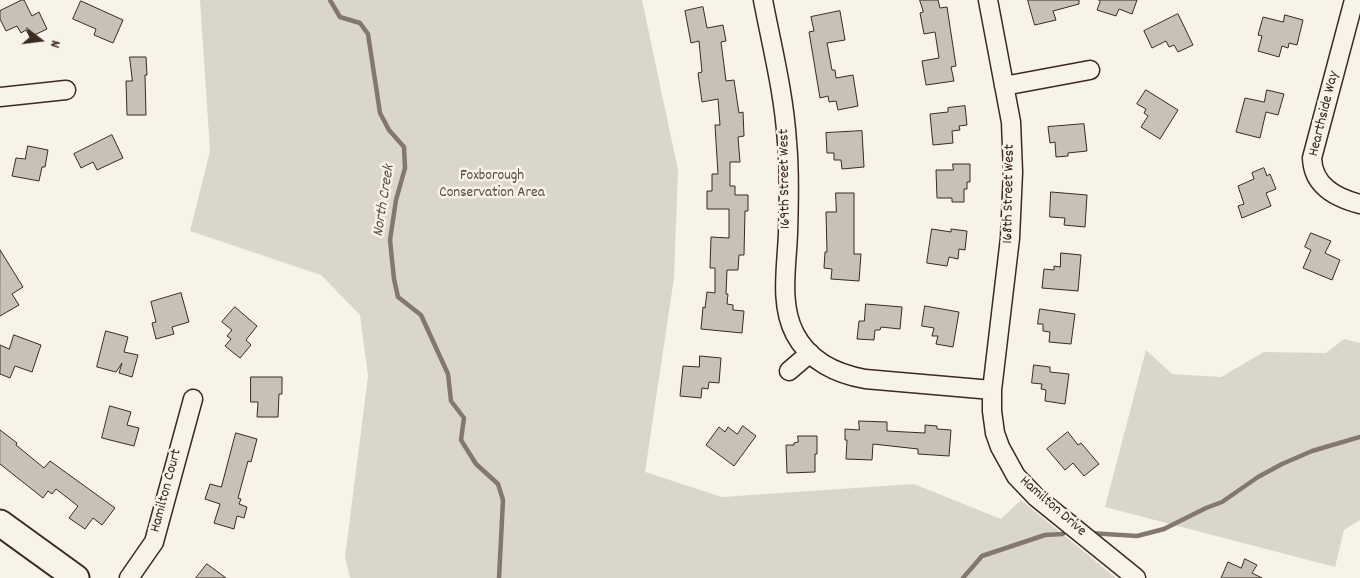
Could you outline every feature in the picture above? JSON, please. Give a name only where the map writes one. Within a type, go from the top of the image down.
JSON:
[{"type":"street","name":"169th Street West","points":[[764,0],[784,105],[788,142],[789,186],[786,304],[794,333],[810,353],[832,369],[847,376],[992,390]]},
{"type":"street","name":"168th Street West","points":[[988,0],[1011,122],[1013,172],[1010,238],[992,390]]},
{"type":"street","name":"Hearthside Way","points":[[1354,0],[1312,158],[1315,173],[1330,191],[1343,199],[1360,204]]},
{"type":"street","points":[[1004,86],[1090,70]]},
{"type":"street","points":[[0,97],[66,90]]},
{"type":"street","points":[[789,371],[810,353]]},
{"type":"street","name":"Hamilton Drive","points":[[992,390],[995,433],[1000,447],[1016,476],[1036,497],[1136,578]]},
{"type":"street","name":"Hamilton Court","points":[[129,578],[154,542],[193,398]]},
{"type":"street","points":[[0,523],[76,578]]},
{"type":"green space","name":"Foxborough Conservation Area","points":[[200,0],[642,0],[678,170],[674,278],[645,472],[722,497],[914,484],[1001,519],[1021,500],[1116,578],[350,578],[345,558],[368,376],[360,315],[321,275],[190,231],[210,151]]},
{"type":"green space","points":[[1344,339],[1360,343],[1360,520],[1344,530],[1335,567],[1105,507],[1146,350],[1172,374],[1221,377],[1264,352],[1326,353]]},
{"type":"building","points":[[24,0],[32,16],[39,12],[47,29],[30,37],[26,30],[21,33],[17,26],[6,31],[0,19],[0,11]]},
{"type":"building","points":[[920,0],[938,0],[940,8],[947,7],[956,66],[951,67],[954,81],[926,85],[922,61],[939,58],[935,32],[924,34],[920,13],[923,12]]},
{"type":"building","points":[[1028,0],[1079,0],[1079,4],[1053,11],[1056,20],[1035,25]]},
{"type":"building","points":[[1099,0],[1137,0],[1132,14],[1119,9],[1116,16],[1097,10]]},
{"type":"building","points":[[81,1],[123,20],[113,43],[94,35],[96,29],[73,19]]},
{"type":"building","points":[[703,7],[707,28],[723,25],[726,41],[721,42],[726,81],[734,80],[739,113],[743,112],[744,136],[738,137],[740,162],[730,162],[730,186],[735,186],[735,195],[748,195],[748,211],[745,211],[744,255],[739,255],[738,270],[727,270],[726,294],[728,294],[727,304],[733,305],[733,310],[744,311],[742,333],[701,329],[703,307],[705,308],[707,292],[715,293],[715,268],[710,268],[711,237],[729,238],[729,209],[707,209],[707,191],[712,191],[712,174],[718,174],[715,125],[720,125],[718,99],[702,102],[698,73],[702,72],[699,41],[691,43],[685,11]]},
{"type":"building","points":[[840,11],[845,40],[827,43],[832,70],[835,70],[836,78],[853,75],[858,106],[838,110],[836,101],[829,102],[828,96],[820,98],[809,32],[814,31],[811,17]]},
{"type":"building","points":[[1178,14],[1193,45],[1178,52],[1174,45],[1169,47],[1166,41],[1152,48],[1144,31]]},
{"type":"building","points":[[1285,15],[1303,20],[1297,45],[1289,43],[1288,48],[1282,46],[1279,57],[1258,51],[1262,36],[1258,35],[1263,17],[1283,22]]},
{"type":"building","points":[[130,57],[146,57],[146,115],[127,115],[126,81],[132,81]]},
{"type":"building","points":[[1146,90],[1178,110],[1160,139],[1141,127],[1148,116],[1144,113],[1146,109],[1137,104]]},
{"type":"building","points":[[1267,90],[1284,94],[1278,115],[1266,112],[1260,138],[1236,132],[1245,98],[1264,102]]},
{"type":"building","points":[[965,106],[967,125],[959,126],[960,130],[952,131],[953,143],[933,145],[930,114],[948,112],[948,108]]},
{"type":"building","points":[[1084,124],[1087,151],[1068,153],[1068,156],[1056,157],[1055,142],[1050,143],[1048,127]]},
{"type":"building","points":[[862,131],[864,167],[842,169],[841,160],[834,160],[834,153],[827,153],[826,133]]},
{"type":"building","points":[[112,135],[123,158],[97,170],[93,162],[81,168],[74,154]]},
{"type":"building","points":[[28,146],[48,150],[45,167],[42,167],[39,181],[12,176],[16,158],[25,159]]},
{"type":"building","points":[[953,164],[970,164],[970,182],[967,182],[967,189],[964,189],[964,202],[952,202],[952,198],[937,198],[936,170],[953,170]]},
{"type":"building","points":[[1264,168],[1267,176],[1270,174],[1276,189],[1266,193],[1271,206],[1242,218],[1238,206],[1244,204],[1238,186],[1254,179],[1252,173]]},
{"type":"building","points":[[1051,192],[1087,195],[1085,227],[1064,225],[1065,218],[1050,217]]},
{"type":"building","points":[[836,193],[854,193],[854,254],[861,254],[859,281],[831,279],[832,269],[824,268],[825,252],[827,252],[826,212],[836,212]]},
{"type":"building","points":[[932,229],[951,232],[951,229],[967,231],[965,250],[959,249],[958,259],[949,257],[947,266],[927,263]]},
{"type":"building","points":[[1311,233],[1331,241],[1325,253],[1340,260],[1332,280],[1303,268],[1311,250],[1305,247]]},
{"type":"building","points":[[0,250],[23,287],[12,294],[19,305],[0,316]]},
{"type":"building","points":[[1061,253],[1081,255],[1078,291],[1042,288],[1044,269],[1054,270],[1054,266],[1060,267]]},
{"type":"building","points":[[181,293],[189,322],[172,327],[174,334],[156,339],[152,323],[156,322],[151,302]]},
{"type":"building","points":[[866,304],[902,307],[900,329],[881,327],[880,330],[875,330],[874,340],[857,339],[859,321],[864,321]]},
{"type":"building","points":[[925,306],[959,312],[953,347],[936,344],[938,336],[932,336],[934,328],[922,326]]},
{"type":"building","points":[[235,307],[257,326],[246,340],[251,345],[240,358],[225,346],[231,339],[227,336],[232,330],[222,322]]},
{"type":"building","points":[[1040,309],[1075,314],[1071,344],[1049,342],[1050,332],[1043,331],[1043,324],[1038,324]]},
{"type":"building","points":[[106,331],[128,337],[124,352],[138,355],[132,377],[119,373],[122,363],[116,372],[97,367]]},
{"type":"building","points":[[14,335],[41,345],[32,372],[15,366],[10,378],[0,374],[0,345],[9,349]]},
{"type":"building","points":[[700,356],[721,358],[719,383],[709,382],[708,389],[702,388],[701,398],[680,396],[683,366],[699,367]]},
{"type":"building","points":[[1034,365],[1050,367],[1050,372],[1069,374],[1065,404],[1045,401],[1046,390],[1041,389],[1042,384],[1032,383]]},
{"type":"building","points":[[251,377],[282,377],[282,394],[279,394],[278,417],[257,417],[258,402],[251,402]]},
{"type":"building","points":[[110,406],[131,412],[127,425],[139,428],[134,446],[102,438]]},
{"type":"building","points":[[859,421],[887,422],[887,431],[925,433],[925,425],[937,426],[937,429],[951,430],[949,456],[918,454],[918,449],[873,444],[872,460],[846,459],[847,440],[845,440],[845,429],[859,430]]},
{"type":"building","points":[[743,426],[756,436],[734,466],[706,445],[719,427],[725,432],[728,427],[737,434]]},
{"type":"building","points":[[0,430],[44,468],[50,461],[115,508],[102,525],[93,518],[85,529],[69,518],[78,506],[56,489],[52,494],[48,491],[43,498],[0,464]]},
{"type":"building","points":[[1068,432],[1078,445],[1081,443],[1099,464],[1084,476],[1073,463],[1065,470],[1047,449]]},
{"type":"building","points":[[236,433],[257,439],[251,462],[248,461],[238,498],[241,499],[239,504],[247,507],[244,518],[237,516],[234,529],[214,523],[220,504],[205,499],[210,484],[221,487]]},
{"type":"building","points":[[798,436],[817,436],[815,472],[787,473],[786,445],[794,445],[794,443],[798,442]]},
{"type":"building","points":[[1245,559],[1257,565],[1252,573],[1262,578],[1221,578],[1228,562],[1241,568]]},
{"type":"building","points":[[207,564],[226,578],[196,578]]},
{"type":"waterway","name":"North Creek","points":[[330,0],[340,17],[360,23],[368,34],[380,113],[389,130],[404,147],[405,168],[396,200],[390,240],[394,279],[398,297],[421,315],[448,374],[451,401],[464,418],[461,440],[476,464],[498,484],[503,500],[499,578]]},
{"type":"waterway","points":[[1089,533],[1137,536],[1164,529],[1222,502],[1258,477],[1282,464],[1312,451],[1360,437]]},
{"type":"waterway","points":[[963,578],[982,556],[1045,535],[1063,534]]}]
